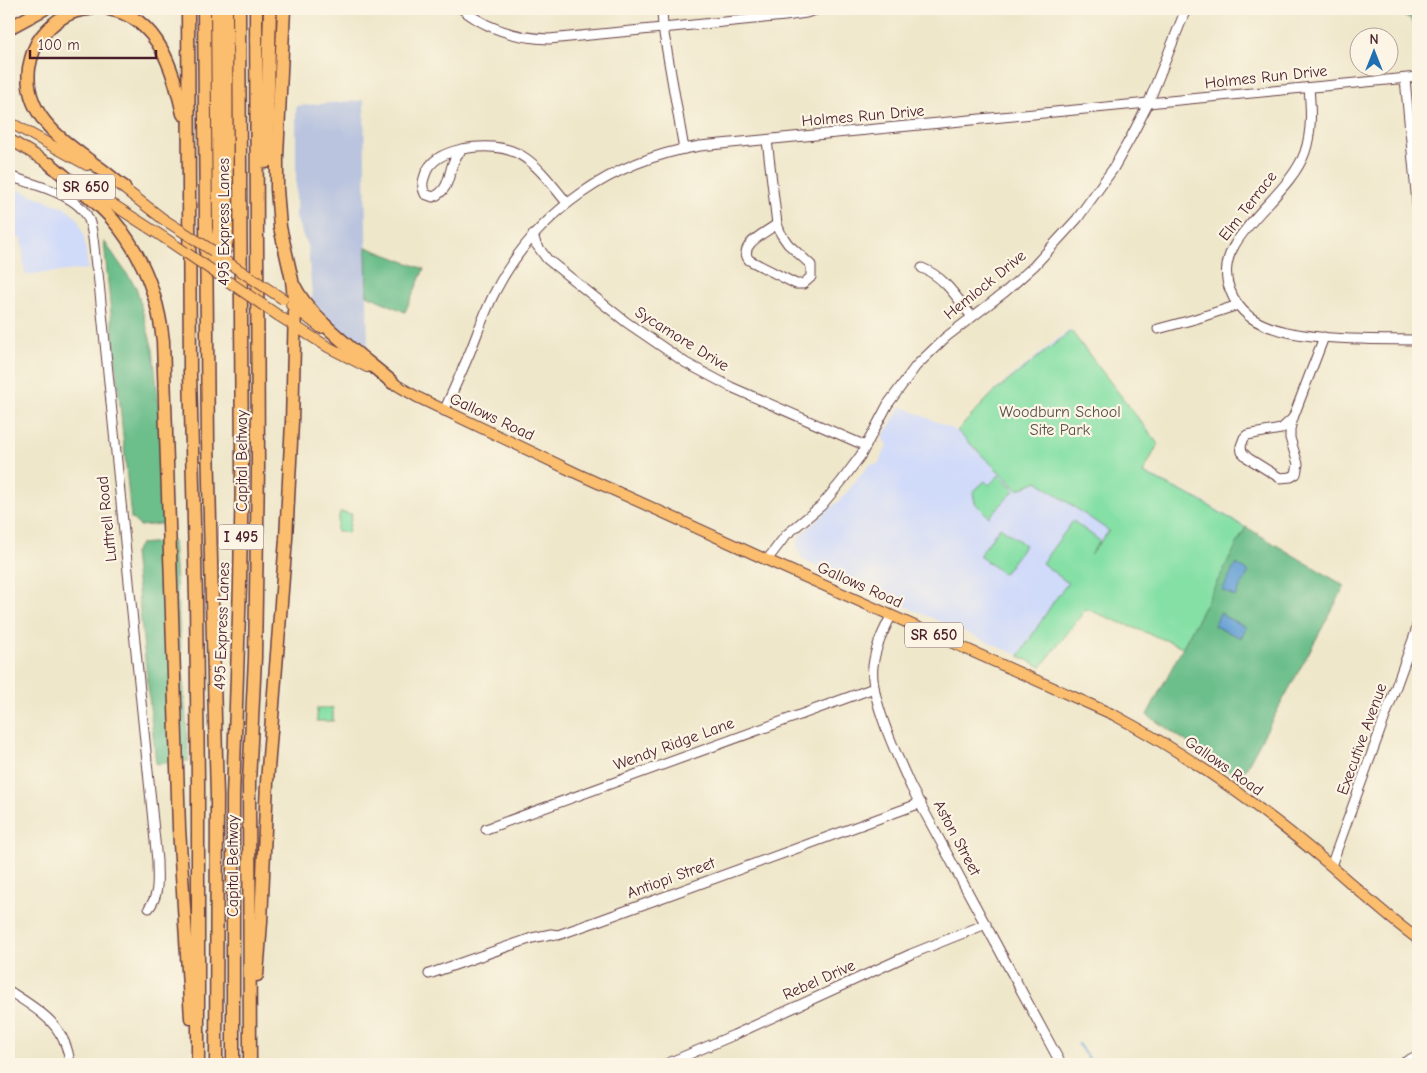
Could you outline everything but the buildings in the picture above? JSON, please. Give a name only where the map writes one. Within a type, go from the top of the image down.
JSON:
[{"type":"highway","points":[[9,28],[44,9]]},
{"type":"highway","points":[[89,9],[71,13],[59,19],[38,41],[31,55],[28,78],[30,93],[45,122],[58,138],[124,188]]},
{"type":"highway","points":[[109,9],[135,19],[153,36],[163,50],[178,90],[188,141]]},
{"type":"highway","name":"I 495","points":[[188,9],[190,373],[196,599],[196,1064]]},
{"type":"highway","name":"495 Express Lanes","points":[[204,9],[208,442],[217,807],[216,1064]]},
{"type":"highway","points":[[208,268],[217,254],[226,247],[223,237],[217,9]]},
{"type":"highway","points":[[223,237],[226,9]]},
{"type":"highway","name":"495 Express Lanes","points":[[233,1064],[233,797],[242,469],[239,9]]},
{"type":"highway","name":"Capital Beltway","points":[[250,1060],[249,783],[255,658],[258,467],[256,9]]},
{"type":"highway","points":[[258,467],[270,9]]},
{"type":"highway","points":[[250,1060],[261,922],[268,773],[286,539],[292,422],[295,308],[292,280],[280,227],[277,190],[284,9]]},
{"type":"highway","points":[[50,164],[112,219],[131,243],[146,272],[156,299],[160,318],[163,341],[179,828],[187,973],[196,1064]]},
{"type":"highway","points":[[292,280],[300,297],[314,313],[393,383]]},
{"type":"main road","name":"Gallows Road","points":[[9,122],[63,150],[124,188],[163,219],[283,299],[364,364],[417,397],[578,474],[767,560],[1114,714],[1146,732],[1201,767],[1250,802],[1331,866],[1395,922],[1418,939]]},
{"type":"main road","name":"Gallows Road","points":[[9,139],[163,237],[294,326],[328,347],[364,364]]},
{"type":"street","points":[[462,9],[481,22],[504,32],[531,38],[579,37],[785,16],[819,9]]},
{"type":"street","points":[[662,9],[663,28],[684,149]]},
{"type":"street","name":"Hemlock Drive","points":[[767,560],[786,535],[821,506],[855,464],[888,404],[916,366],[946,337],[1005,292],[1034,266],[1077,219],[1113,169],[1148,104],[1186,9]]},
{"type":"street","name":"Holmes Run Drive","points":[[444,411],[495,292],[518,254],[534,235],[567,203],[600,180],[662,154],[684,149],[767,140],[1418,77]]},
{"type":"street","points":[[1405,79],[1418,213]]},
{"type":"street","name":"Elm Terrace","points":[[1309,88],[1311,125],[1302,158],[1295,171],[1243,232],[1230,253],[1226,275],[1228,286],[1238,305],[1251,318],[1266,325],[1324,338],[1418,340]]},
{"type":"street","points":[[767,140],[777,224],[788,244],[811,265],[811,277],[803,284],[796,284],[746,257],[748,245],[777,224]]},
{"type":"street","points":[[462,149],[453,161],[449,178],[442,192],[433,197],[425,194],[422,190],[428,168],[440,156],[462,149],[491,146],[515,152],[538,168],[567,203]]},
{"type":"street","name":"Luttrell Road","points":[[9,176],[74,201],[86,213],[90,224],[98,273],[110,386],[157,861],[157,888],[154,901],[149,908]]},
{"type":"street","name":"Sycamore Drive","points":[[534,235],[536,244],[547,259],[626,322],[686,363],[731,387],[866,446]]},
{"type":"street","points":[[922,268],[936,275],[944,282],[972,317]]},
{"type":"street","points":[[1158,329],[1238,305]]},
{"type":"street","points":[[1293,418],[1281,429],[1247,435],[1241,446],[1245,456],[1280,478],[1291,477],[1296,474],[1298,464],[1290,438],[1290,429],[1324,338]]},
{"type":"street","name":"Aston Street","points":[[891,616],[876,650],[873,666],[874,688],[878,706],[904,770],[921,804],[1061,1064]]},
{"type":"street","name":"Executive Avenue","points":[[1331,866],[1415,634],[1418,621]]},
{"type":"street","name":"Wendy Ridge Lane","points":[[486,829],[874,688]]},
{"type":"street","name":"Antiopi Street","points":[[429,974],[532,938],[551,934],[558,935],[921,804]]},
{"type":"street","name":"Rebel Drive","points":[[666,1064],[757,1025],[947,938],[986,924]]},
{"type":"street","points":[[9,991],[38,1009],[56,1026],[67,1048],[70,1064]]},
{"type":"street","points":[[1401,1064],[1418,1055]]},
{"type":"shaded area","points":[[364,100],[368,351],[313,308],[308,248],[296,218],[296,106]]},
{"type":"shaded area","points":[[9,186],[65,208],[78,219],[84,236],[88,269],[25,275],[21,238],[9,238]]},
{"type":"shaded area","points":[[1070,329],[1158,443],[1143,472],[1199,499],[1246,527],[1183,646],[1081,591],[1041,665],[803,560],[797,549],[799,536],[841,499],[869,465],[878,464],[887,446],[883,439],[885,433],[901,406],[957,431],[993,392]]},
{"type":"green space","points":[[1390,9],[1418,9],[1418,29],[1411,20]]},
{"type":"green space","points":[[104,241],[136,287],[153,350],[171,523],[140,526],[131,518]]},
{"type":"green space","points":[[366,247],[424,269],[405,312],[367,295]]},
{"type":"green space","name":"Woodburn School Site Park","points":[[1071,331],[1158,444],[1143,473],[1199,500],[1246,528],[1183,647],[1086,609],[1041,667],[1019,656],[1054,601],[1068,583],[1042,563],[1073,521],[1100,541],[1090,555],[1109,531],[1037,481],[1018,490],[957,431],[992,394]]},
{"type":"green space","points":[[999,475],[1015,490],[989,517],[975,503],[973,492],[985,481],[989,485]]},
{"type":"green space","points":[[340,512],[352,514],[348,533],[336,531]]},
{"type":"green space","points":[[1000,527],[1025,545],[1004,574],[979,556]]},
{"type":"green space","points":[[1246,527],[1345,586],[1240,779],[1147,715]]},
{"type":"green space","points":[[173,541],[189,761],[156,764],[134,553],[140,544]]},
{"type":"green space","points":[[317,708],[333,708],[333,721],[317,721]]},
{"type":"water","points":[[1236,564],[1249,572],[1235,597],[1222,590]]},
{"type":"water","points":[[1220,613],[1246,627],[1241,638],[1214,626]]},
{"type":"waterway","points":[[1078,1044],[1093,1064]]}]
